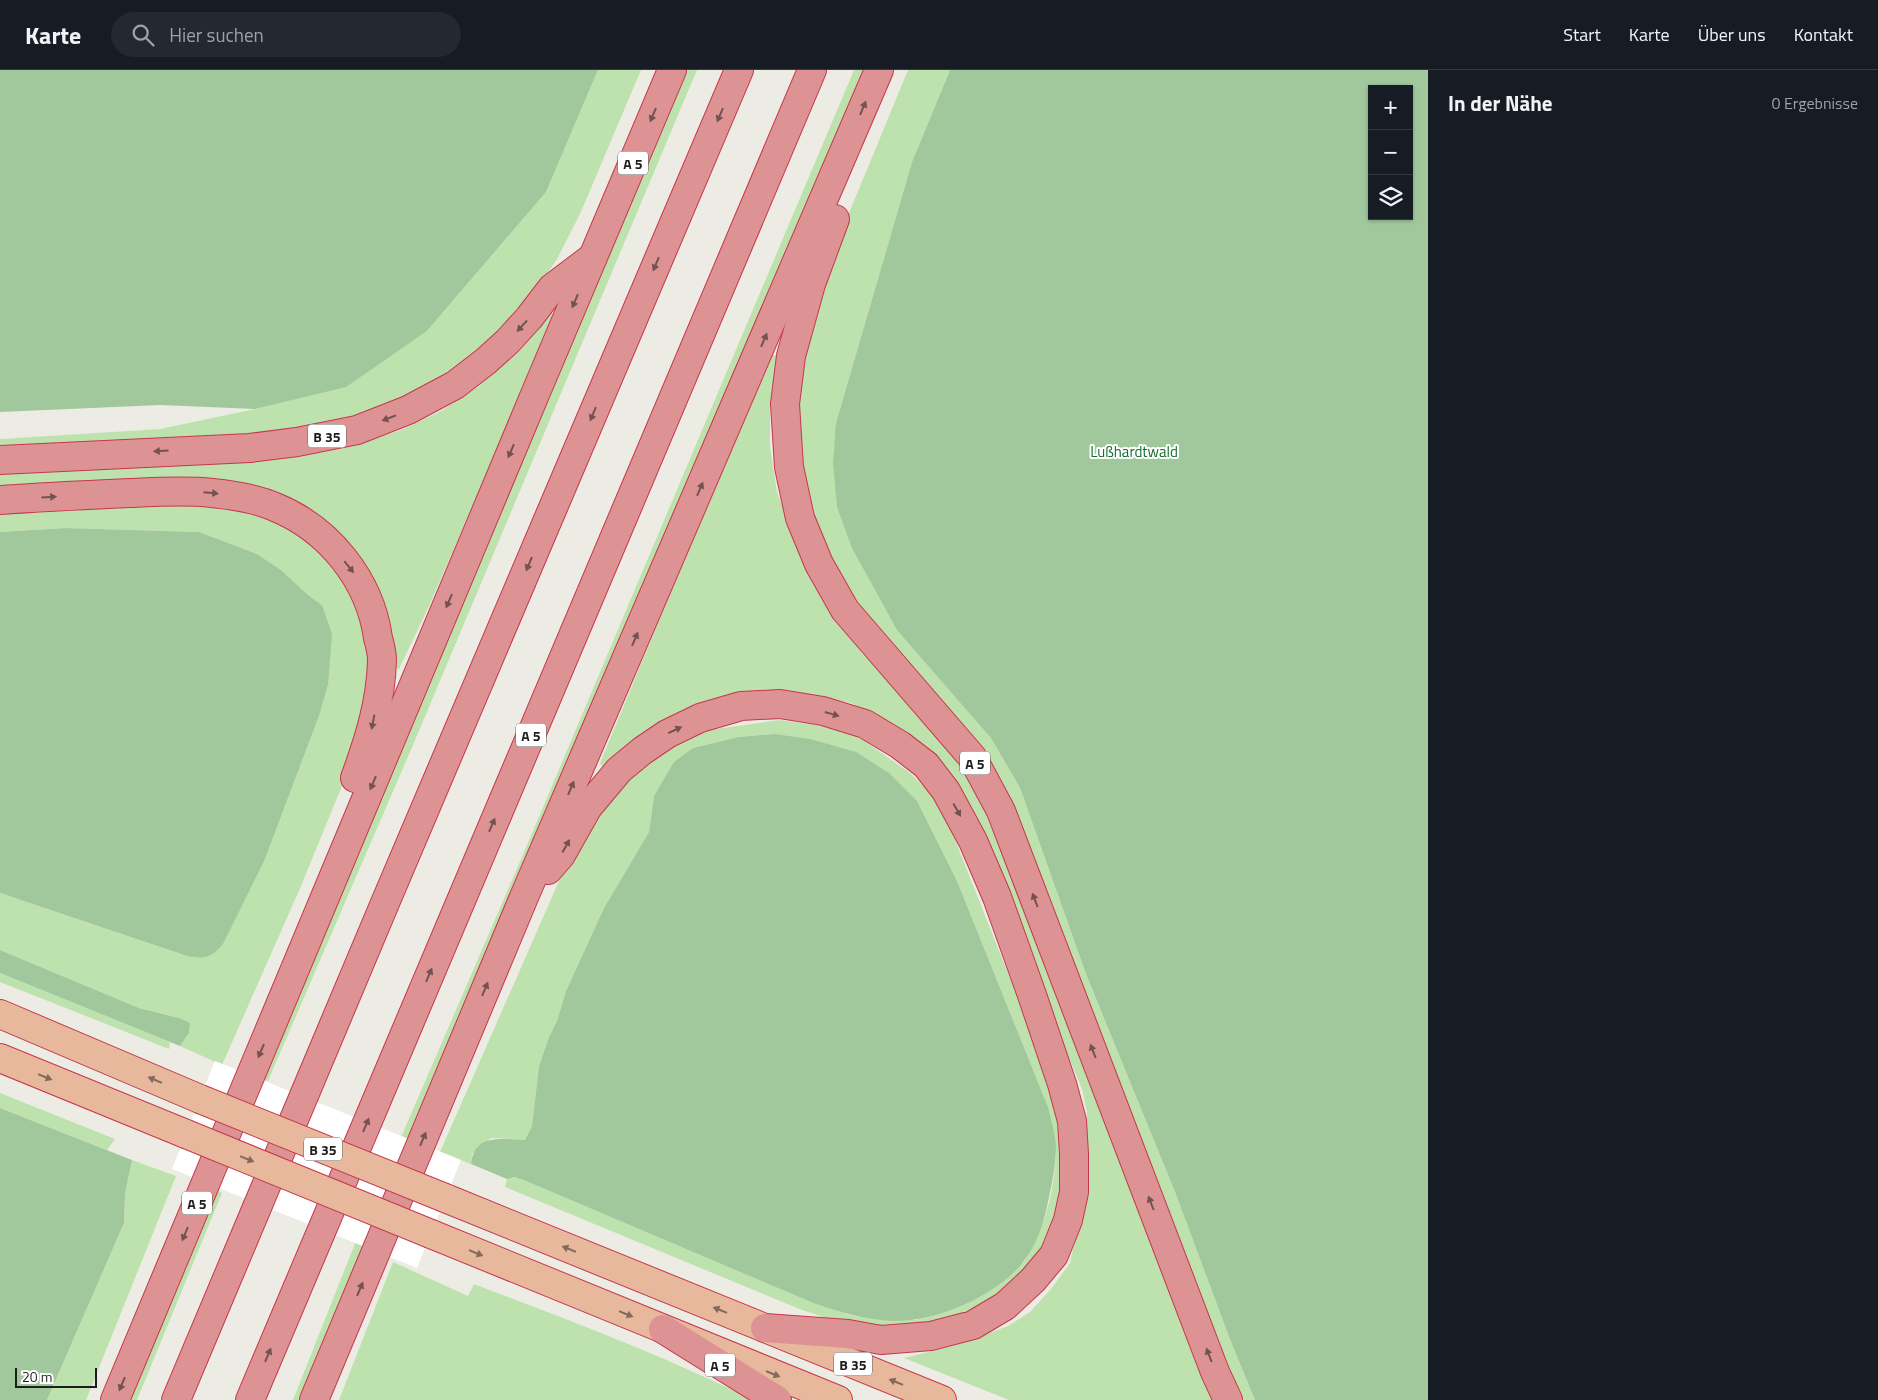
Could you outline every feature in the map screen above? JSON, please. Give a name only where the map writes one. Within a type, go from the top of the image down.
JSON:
[{"type":"highway","name":"A 5","points":[[116,1400],[279,1006],[672,70]]},
{"type":"highway","points":[[176,1400],[739,70]]},
{"type":"highway","name":"A 5","points":[[250,1400],[812,70]]},
{"type":"highway","name":"A 5","points":[[524,897],[879,70]]},
{"type":"highway","name":"A 5","points":[[847,147],[846,190],[811,284],[791,356],[785,404],[788,467],[800,518],[819,564],[845,610],[972,757],[1001,811],[1215,1372],[1228,1400]]},
{"type":"highway","name":"B 35","points":[[0,460],[250,448],[297,442],[357,430],[408,410],[455,385],[508,341],[552,288],[594,256]]},
{"type":"highway","name":"A 5","points":[[0,500],[157,492],[212,492],[275,506],[308,524],[334,548],[355,573],[364,589],[377,626],[382,659],[378,698],[369,741],[308,896],[279,1006]]},
{"type":"highway","points":[[314,1400],[524,897],[561,855],[588,807],[619,770],[642,751],[667,734],[700,718],[741,706],[780,704],[823,711],[865,724],[900,745],[926,765],[951,799],[973,841],[997,898],[1062,1084],[1072,1121],[1074,1192],[1068,1220],[1054,1255],[1033,1280],[1006,1306],[973,1325],[931,1336],[881,1340],[848,1334],[765,1328]]},
{"type":"highway","name":"B 35","points":[[0,1014],[200,1099],[942,1400]]},
{"type":"highway","name":"B 35","points":[[0,1058],[838,1400]]},
{"type":"highway","name":"A 5","points":[[663,1329],[777,1400]]},
{"type":"highway","points":[[327,1400],[332,1387],[341,1334]]},
{"type":"green space","points":[[0,70],[598,70],[546,192],[427,331],[346,387],[255,409],[160,405],[0,412]]},
{"type":"green space","points":[[598,70],[641,70],[580,214],[557,259],[521,312],[477,354],[417,394],[339,423],[231,437],[0,449],[0,439],[160,429],[255,409],[346,386],[427,331],[546,192]]},
{"type":"green space","points":[[685,70],[697,70],[413,745],[268,1081],[258,1078]]},
{"type":"green space","points":[[854,70],[867,70],[302,1400],[293,1400],[354,1246],[522,857]]},
{"type":"green space","points":[[908,70],[950,70],[912,162],[836,423],[955,694],[991,738],[1020,788],[1086,974],[1175,1192],[1231,1342],[1255,1400],[1243,1400],[1226,1367],[1025,835],[1004,787],[979,745],[851,600],[812,526],[794,426],[807,315]]},
{"type":"green space","name":"Lußhardtwald","points":[[950,70],[1428,70],[1428,1400],[1255,1400],[1231,1342],[1175,1192],[1086,974],[1020,788],[991,738],[897,630],[852,548],[837,507],[833,463],[836,423],[912,162]]},
{"type":"green space","points":[[551,313],[554,314],[553,320],[429,606],[399,669],[394,668],[395,651],[298,508],[0,489],[0,473],[304,454],[356,444],[401,430],[441,411],[479,386],[519,350]]},
{"type":"green space","points":[[770,353],[777,356],[770,406],[770,447],[777,492],[811,579],[861,652],[935,731],[965,768],[993,817],[1216,1400],[1009,1400],[904,1358],[953,1346],[1008,1326],[1030,1312],[1051,1289],[1070,1263],[1079,1220],[1087,1165],[1087,1113],[1082,1089],[1064,1046],[993,854],[878,717],[851,703],[819,696],[786,695],[602,767],[600,763]]},
{"type":"green space","points":[[163,503],[208,505],[247,512],[272,520],[300,535],[346,582],[360,615],[369,648],[371,703],[360,742],[301,886],[222,1065],[180,1046],[189,1033],[179,1018],[139,1008],[0,950],[0,893],[187,956],[265,859],[319,716],[328,685],[322,605],[281,570],[257,554],[199,532],[65,528],[0,532],[0,514]]},
{"type":"green space","points":[[65,528],[199,532],[257,554],[281,570],[322,605],[332,634],[328,685],[319,716],[265,859],[223,944],[211,955],[187,956],[0,893],[0,532]]},
{"type":"green space","points":[[779,720],[836,728],[860,738],[909,772],[928,791],[944,812],[1042,1059],[1055,1097],[1065,1169],[1053,1232],[1019,1281],[971,1315],[919,1330],[842,1323],[802,1310],[505,1187],[507,1179],[513,1177],[526,1181],[813,1303],[849,1315],[874,1319],[916,1320],[1024,1262],[1032,1249],[1044,1221],[1052,1191],[1056,1160],[1055,1136],[1048,1107],[957,881],[917,801],[774,734],[738,737],[693,748],[654,796],[649,832],[604,908],[566,991],[557,1021],[539,1066],[532,1126],[525,1140],[491,1138],[472,1154],[471,1164],[440,1152],[559,881],[584,831],[605,802],[651,759],[680,740],[709,730]]},
{"type":"green space","points":[[774,734],[810,739],[856,752],[889,773],[917,801],[957,881],[1048,1107],[1055,1139],[1055,1164],[1045,1216],[1034,1246],[1016,1270],[991,1290],[974,1300],[935,1315],[904,1321],[883,1320],[852,1315],[813,1303],[526,1181],[514,1177],[507,1179],[471,1164],[477,1147],[483,1143],[499,1139],[525,1140],[532,1126],[539,1066],[557,1021],[566,991],[604,908],[649,832],[654,796],[674,762],[693,748],[738,737]]},
{"type":"green space","points":[[0,950],[139,1008],[179,1018],[190,1023],[189,1033],[180,1046],[0,973]]},
{"type":"green space","points":[[0,973],[170,1042],[169,1049],[0,982]]},
{"type":"green space","points":[[0,1093],[115,1139],[107,1150],[0,1108]]},
{"type":"green space","points":[[0,1108],[132,1160],[125,1194],[124,1223],[47,1400],[0,1400]]},
{"type":"green space","points":[[132,1160],[176,1176],[86,1400],[47,1400],[124,1223],[125,1194]]},
{"type":"green space","points":[[210,1187],[222,1193],[137,1400],[124,1400]]},
{"type":"green space","points":[[393,1262],[468,1296],[474,1284],[545,1311],[650,1353],[753,1400],[339,1400]]},
{"type":"pier","points":[[215,1061],[461,1160],[417,1268],[172,1169]]}]
